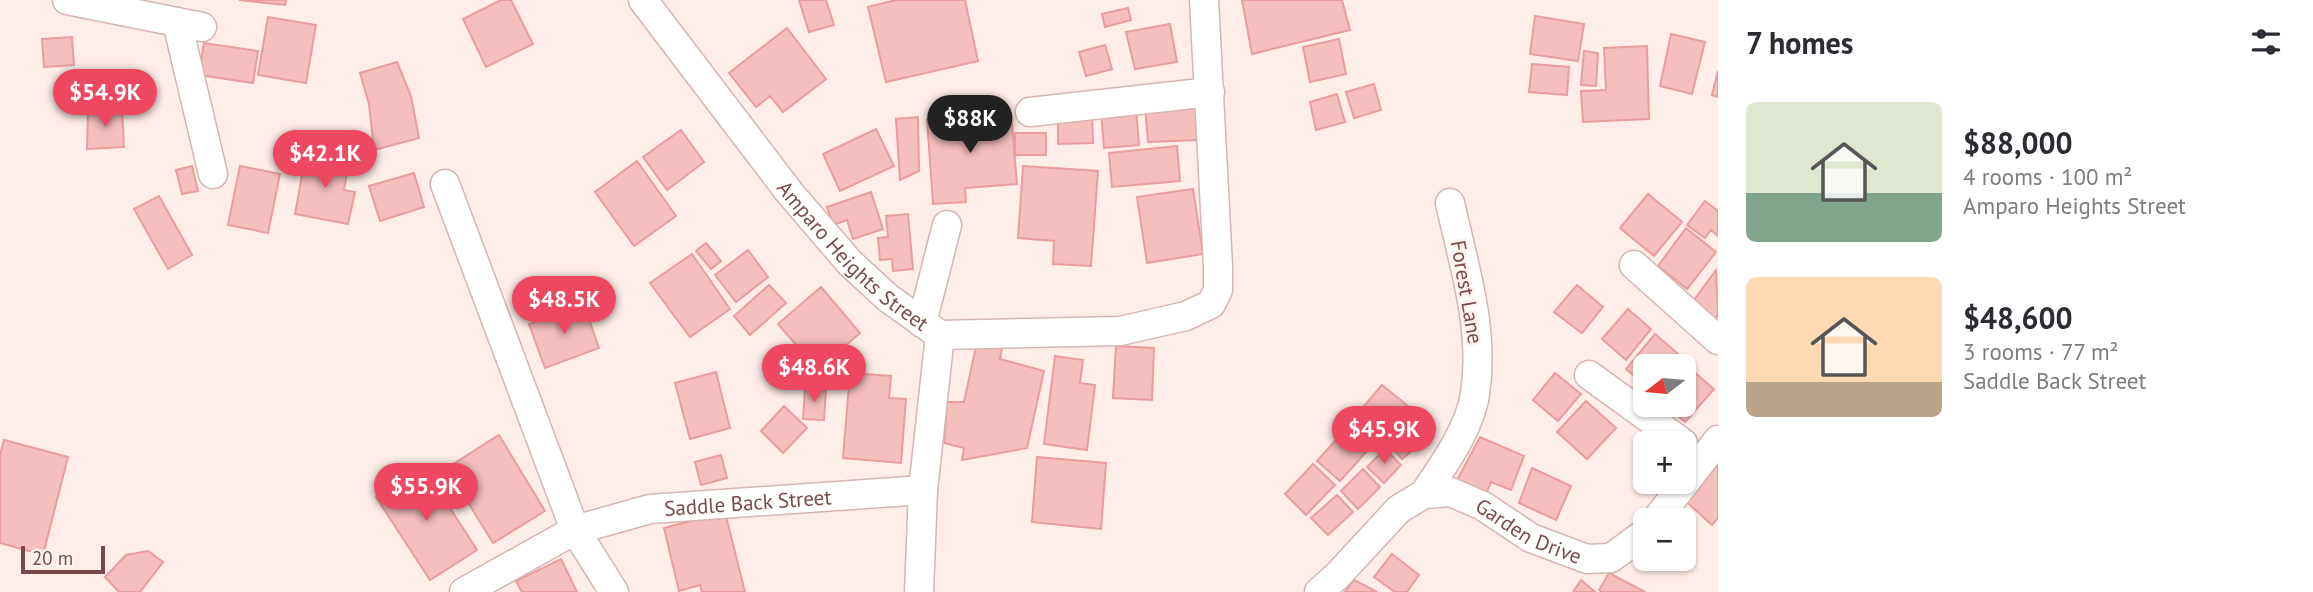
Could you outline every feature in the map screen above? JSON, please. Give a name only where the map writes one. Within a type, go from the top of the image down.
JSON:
[{"type":"street","points":[[67,0],[189,24],[213,174]]},
{"type":"street","name":"Amparo Heights Street","points":[[645,0],[789,191],[850,263],[888,298],[931,329],[919,592]]},
{"type":"street","points":[[947,225],[931,329],[1120,331],[1186,316],[1210,304],[1218,290],[1218,278],[1204,0]]},
{"type":"street","points":[[1030,112],[1210,92]]},
{"type":"street","points":[[444,184],[575,530],[614,592]]},
{"type":"street","name":"Forest Lane","points":[[1424,495],[1455,449],[1475,396],[1478,332],[1450,203]]},
{"type":"street","points":[[1633,265],[1718,340]]},
{"type":"street","points":[[1589,376],[1697,446],[1663,508]]},
{"type":"street","name":"Saddle Back Street","points":[[464,592],[575,530],[650,509],[923,490]]},
{"type":"street","name":"Garden Drive","points":[[1424,495],[1451,492],[1483,506],[1531,538],[1587,559],[1611,558],[1633,542]]},
{"type":"street","points":[[1319,592],[1399,509],[1424,495]]},
{"type":"building","points":[[239,0],[286,0],[285,5]]},
{"type":"building","points":[[501,0],[511,0],[533,44],[486,67],[463,19]]},
{"type":"building","points":[[799,0],[826,0],[834,25],[809,32]]},
{"type":"building","points":[[896,0],[965,0],[978,61],[886,82],[868,7]]},
{"type":"building","points":[[1242,0],[1342,0],[1350,30],[1252,54]]},
{"type":"building","points":[[1128,8],[1131,20],[1105,27],[1102,14]]},
{"type":"building","points":[[1535,16],[1584,24],[1578,61],[1530,54]]},
{"type":"building","points":[[268,17],[316,25],[306,83],[258,75]]},
{"type":"building","points":[[1170,24],[1177,62],[1135,69],[1126,32]]},
{"type":"building","points":[[787,28],[826,79],[783,112],[770,96],[756,107],[729,73]]},
{"type":"building","points":[[1671,34],[1705,42],[1692,94],[1660,86]]},
{"type":"building","points":[[72,37],[74,65],[44,67],[42,39]]},
{"type":"building","points":[[1339,39],[1346,74],[1310,82],[1303,47]]},
{"type":"building","points":[[204,43],[258,51],[253,83],[199,75]]},
{"type":"building","points":[[1105,45],[1112,69],[1086,76],[1079,52]]},
{"type":"building","points":[[1647,46],[1649,119],[1583,122],[1581,91],[1606,90],[1604,48]]},
{"type":"building","points":[[1584,51],[1598,53],[1596,86],[1581,85]]},
{"type":"building","points":[[397,62],[411,96],[419,138],[374,150],[369,104],[360,73]]},
{"type":"building","points":[[1532,64],[1569,67],[1567,95],[1529,92]]},
{"type":"building","points":[[1718,71],[1718,97],[1712,95]]},
{"type":"building","points":[[1374,84],[1381,110],[1354,118],[1346,92]]},
{"type":"building","points":[[1337,94],[1345,122],[1316,130],[1310,102]]},
{"type":"building","points":[[1196,103],[1198,140],[1148,142],[1145,105]]},
{"type":"building","points":[[122,108],[124,147],[87,149],[88,110]]},
{"type":"building","points":[[1136,110],[1139,145],[1104,148],[1101,113]]},
{"type":"building","points":[[1011,113],[1017,184],[965,188],[966,202],[933,204],[927,119]]},
{"type":"building","points":[[1058,115],[1092,115],[1093,143],[1058,144]]},
{"type":"building","points":[[918,117],[919,171],[900,180],[896,119]]},
{"type":"building","points":[[876,129],[894,166],[840,191],[823,154]]},
{"type":"building","points":[[681,130],[704,162],[667,190],[643,157]]},
{"type":"building","points":[[1015,133],[1046,133],[1046,155],[1015,155]]},
{"type":"building","points":[[1177,146],[1180,181],[1112,187],[1109,153]]},
{"type":"building","points":[[306,154],[349,163],[344,190],[355,192],[348,224],[295,214]]},
{"type":"building","points":[[637,161],[676,216],[634,246],[595,192]]},
{"type":"building","points":[[192,166],[198,191],[182,194],[176,170]]},
{"type":"building","points":[[240,166],[280,174],[268,233],[228,225]]},
{"type":"building","points":[[1023,166],[1098,171],[1091,266],[1053,264],[1054,241],[1018,238]]},
{"type":"building","points":[[414,173],[424,207],[380,221],[369,186]]},
{"type":"building","points":[[1193,189],[1203,254],[1147,263],[1137,197]]},
{"type":"building","points":[[871,192],[883,229],[853,239],[847,220],[833,225],[827,207]]},
{"type":"building","points":[[1648,194],[1682,222],[1654,256],[1620,228]]},
{"type":"building","points":[[159,196],[192,255],[168,269],[134,209]]},
{"type":"building","points":[[1705,201],[1718,211],[1718,236],[1711,230],[1705,238],[1687,225]]},
{"type":"building","points":[[908,214],[913,269],[893,271],[892,259],[880,260],[878,238],[888,237],[886,216]]},
{"type":"building","points":[[1686,228],[1716,252],[1687,289],[1658,266]]},
{"type":"building","points":[[706,243],[721,261],[711,269],[696,251]]},
{"type":"building","points":[[748,250],[768,277],[736,302],[715,275]]},
{"type":"building","points":[[692,254],[730,309],[690,337],[650,283]]},
{"type":"building","points":[[1716,270],[1718,315],[1711,325],[1688,308]]},
{"type":"building","points":[[769,285],[786,303],[750,335],[734,316]]},
{"type":"building","points":[[1577,285],[1603,307],[1582,333],[1554,312]]},
{"type":"building","points":[[821,287],[860,333],[818,370],[778,324]]},
{"type":"building","points":[[584,305],[599,348],[545,368],[529,324]]},
{"type":"building","points":[[1628,309],[1651,329],[1626,360],[1602,339]]},
{"type":"building","points":[[1655,334],[1678,354],[1638,354]]},
{"type":"building","points":[[978,337],[1003,342],[1000,359],[1044,371],[1027,448],[962,460],[964,448],[944,443],[947,402],[964,402]]},
{"type":"building","points":[[1116,346],[1154,348],[1152,400],[1113,398]]},
{"type":"building","points":[[1055,356],[1083,360],[1080,383],[1095,385],[1087,450],[1044,444]]},
{"type":"building","points":[[1633,361],[1633,375],[1626,369]]},
{"type":"building","points":[[716,372],[730,428],[690,439],[675,383]]},
{"type":"building","points":[[850,373],[891,376],[889,398],[906,399],[901,463],[843,458]]},
{"type":"building","points":[[1555,373],[1581,394],[1558,421],[1533,400]]},
{"type":"building","points":[[1696,374],[1714,389],[1696,409]]},
{"type":"building","points":[[1382,385],[1409,407],[1374,448],[1348,425]]},
{"type":"building","points":[[805,388],[826,390],[824,420],[803,419]]},
{"type":"building","points":[[1586,401],[1616,428],[1587,459],[1557,432]]},
{"type":"building","points":[[784,406],[807,428],[783,453],[761,431]]},
{"type":"building","points":[[1416,414],[1433,433],[1402,459],[1386,440]]},
{"type":"building","points":[[1344,431],[1367,451],[1340,481],[1317,461]]},
{"type":"building","points":[[499,435],[545,511],[493,543],[447,468]]},
{"type":"building","points":[[1480,437],[1524,456],[1511,490],[1491,482],[1486,494],[1456,482]]},
{"type":"building","points":[[4,440],[68,457],[43,555],[0,543],[0,455]]},
{"type":"building","points":[[1385,449],[1401,465],[1384,483],[1367,467]]},
{"type":"building","points":[[721,455],[727,478],[701,485],[695,462]]},
{"type":"building","points":[[1037,457],[1106,463],[1101,529],[1032,522]]},
{"type":"building","points":[[1712,461],[1718,466],[1718,518],[1712,525],[1680,496],[1696,494],[1696,478]]},
{"type":"building","points":[[1313,464],[1335,485],[1306,515],[1285,494]]},
{"type":"building","points":[[423,466],[477,550],[430,580],[376,497]]},
{"type":"building","points":[[1532,468],[1571,486],[1556,520],[1519,503]]},
{"type":"building","points":[[1363,469],[1380,487],[1358,509],[1341,491]]},
{"type":"building","points":[[1337,495],[1353,512],[1328,535],[1311,518]]},
{"type":"building","points":[[725,512],[745,592],[702,592],[700,585],[679,591],[664,528]]},
{"type":"building","points":[[148,551],[163,562],[140,592],[119,592],[105,577],[126,555]]},
{"type":"building","points":[[1392,554],[1419,575],[1407,592],[1395,592],[1374,577]]},
{"type":"building","points":[[561,559],[577,592],[522,592],[516,581]]},
{"type":"building","points":[[1609,573],[1645,592],[1602,592],[1599,590]]},
{"type":"building","points":[[1354,580],[1377,592],[1345,592]]},
{"type":"building","points":[[1581,580],[1595,592],[1573,592]]}]
